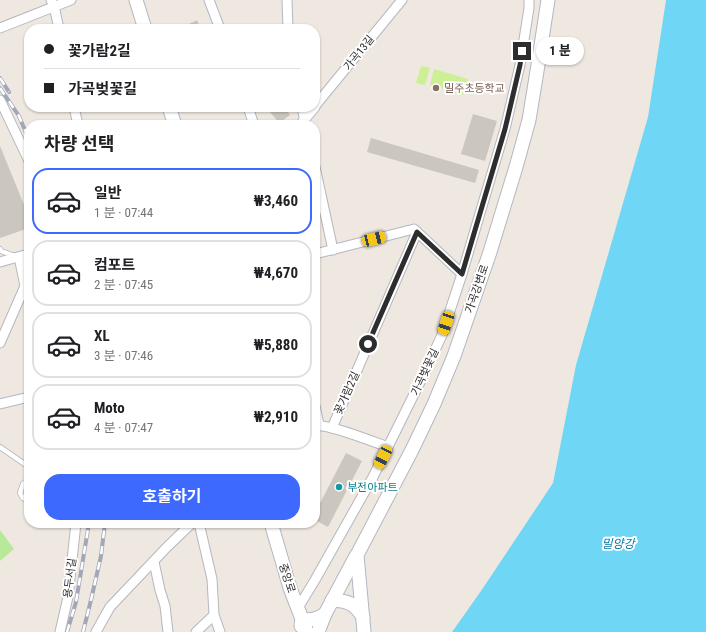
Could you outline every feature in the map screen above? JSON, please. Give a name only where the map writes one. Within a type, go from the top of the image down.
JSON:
[{"type":"main road","points":[[136,0],[143,24]]},
{"type":"main road","name":"가곡강변로","points":[[318,632],[332,600],[412,450],[434,404],[454,356],[490,252],[529,120],[548,0]]},
{"type":"main road","name":"중앙로","points":[[272,528],[290,588],[308,632]]},
{"type":"main road","points":[[357,555],[364,632]]},
{"type":"main road","points":[[332,600],[343,601],[354,605],[363,617]]},
{"type":"main road","points":[[300,614],[308,620],[313,620],[325,614]]},
{"type":"main road","points":[[300,614],[300,632]]},
{"type":"street","points":[[0,28],[53,3],[71,0]]},
{"type":"street","points":[[209,0],[218,24]]},
{"type":"street","points":[[287,0],[288,24]]},
{"type":"street","name":"가곡13길","points":[[320,101],[402,0]]},
{"type":"street","name":"가곡벚꽃길","points":[[300,614],[316,580],[373,477],[426,372],[442,335],[462,274],[505,129],[520,65],[529,0]]},
{"type":"street","points":[[53,3],[57,24]]},
{"type":"street","points":[[0,100],[24,150]]},
{"type":"street","points":[[320,190],[333,250]]},
{"type":"street","points":[[320,253],[414,229],[462,274]]},
{"type":"street","name":"꽃가람2길","points":[[320,426],[332,428],[417,232]]},
{"type":"street","points":[[0,262],[22,256],[24,266]]},
{"type":"street","points":[[0,343],[24,289]]},
{"type":"street","points":[[0,404],[24,398]]},
{"type":"street","points":[[332,428],[388,447]]},
{"type":"street","name":"용두서길","points":[[60,632],[68,596],[75,528]]},
{"type":"street","points":[[96,632],[110,607],[187,528]]},
{"type":"street","points":[[200,528],[212,579],[214,615],[220,632]]},
{"type":"street","points":[[154,562],[165,606],[168,632]]},
{"type":"street","points":[[196,632],[214,615]]},
{"type":"lane","points":[[0,249],[1,251],[22,256]]},
{"type":"lane","points":[[0,447],[24,464]]},
{"type":"lane","points":[[24,483],[20,493],[24,499]]},
{"type":"green space","points":[[421,66],[430,68],[425,85],[416,83]]},
{"type":"green space","points":[[434,69],[468,79],[463,95],[430,85]]},
{"type":"green space","points":[[0,530],[14,549],[0,561]]},
{"type":"water","name":"밀양강","points":[[666,0],[706,0],[706,632],[452,632],[553,483],[576,365],[648,117]]},
{"type":"building","points":[[197,20],[199,24],[189,24]]},
{"type":"building","points":[[270,112],[288,112],[290,115],[283,120],[277,120]]},
{"type":"building","points":[[473,114],[497,121],[485,161],[461,154]]},
{"type":"building","points":[[371,138],[479,170],[475,183],[367,152]]},
{"type":"building","points":[[0,146],[24,205],[24,230],[0,238]]},
{"type":"building","name":"부전아파트","points":[[346,453],[362,461],[328,527],[320,523],[320,503]]},
{"type":"railway","points":[[0,78],[9,92]]},
{"type":"railway","points":[[0,88],[19,116],[24,128]]},
{"type":"railway","points":[[67,632],[76,602],[88,528]]},
{"type":"railway","points":[[83,632],[101,556],[104,528]]},
{"type":"place","name":"밀주초등학교","points":[[436,88]]},
{"type":"place","name":"부전아파트","points":[[339,487]]},
{"type":"route","points":[[368,344],[417,232],[462,274],[505,129],[522,51]]}]
